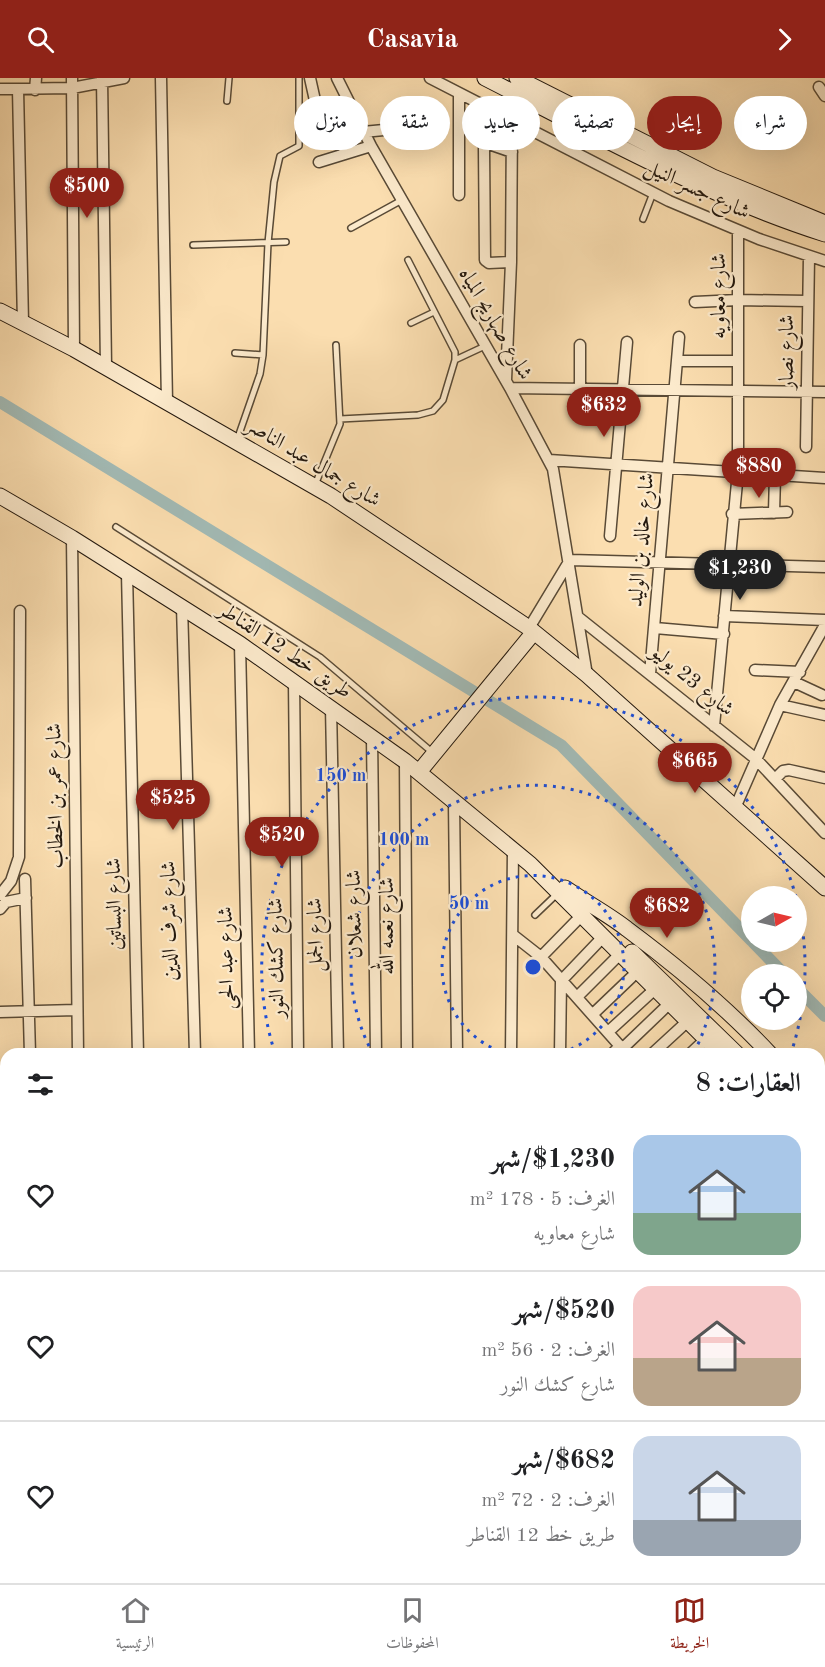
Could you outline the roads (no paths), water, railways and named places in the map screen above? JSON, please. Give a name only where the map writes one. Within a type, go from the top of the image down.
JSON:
[{"type":"main road","points":[[485,78],[671,172],[764,213],[825,234]]},
{"type":"main road","points":[[517,78],[713,177],[795,213],[825,223]]},
{"type":"main road","name":"شارع جمال عبد الناصر","points":[[0,311],[74,349],[314,486],[532,630],[587,675]]},
{"type":"main road","name":"طريق خط 12 القناطر","points":[[2,499],[72,538],[182,606],[332,707],[405,761],[513,849],[578,906],[602,939],[656,988],[715,1048]]},
{"type":"main road","points":[[419,772],[515,655],[532,630]]},
{"type":"main road","points":[[587,675],[825,888]]},
{"type":"main road","name":"طريق خط 12 القناطر","points":[[530,864],[559,892],[578,906],[626,927],[736,1018],[764,1048]]},
{"type":"main road","points":[[578,906],[693,993],[745,1048]]},
{"type":"street","points":[[35,90],[36,78]]},
{"type":"street","points":[[0,89],[35,90],[72,83],[124,78]]},
{"type":"street","points":[[161,78],[167,402]]},
{"type":"street","points":[[310,78],[316,105],[347,153]]},
{"type":"street","name":"شارع صهاريج المياه","points":[[337,78],[346,96]]},
{"type":"street","name":"شارع جسر النيل","points":[[430,78],[463,96]]},
{"type":"street","points":[[102,80],[106,367]]},
{"type":"street","points":[[72,83],[74,349]]},
{"type":"street","points":[[18,89],[23,323]]},
{"type":"street","points":[[459,94],[459,195]]},
{"type":"street","name":"شارع جسر النيل","points":[[540,134],[652,192],[738,231],[825,261]]},
{"type":"street","name":"شارع صهاريج المياه","points":[[368,142],[508,384],[549,460],[557,482],[587,675]]},
{"type":"street","points":[[511,262],[489,263],[485,260],[483,148],[489,144],[512,152],[511,262],[508,384],[580,388],[825,392]]},
{"type":"street","points":[[319,162],[370,146]]},
{"type":"street","name":"شارع معاويه","points":[[714,726],[724,634],[732,514],[738,472],[740,390],[738,231]]},
{"type":"street","name":"شارع نصار","points":[[806,447],[808,256]]},
{"type":"street","points":[[695,302],[738,300],[807,302]]},
{"type":"street","name":"شارع خالد بن الوليد","points":[[650,674],[679,337]]},
{"type":"street","points":[[610,536],[627,342]]},
{"type":"street","points":[[580,345],[580,388]]},
{"type":"street","name":"شارع معاويه","points":[[678,361],[738,361]]},
{"type":"street","points":[[549,460],[825,478]]},
{"type":"street","points":[[774,513],[775,475]]},
{"type":"street","points":[[732,514],[787,512]]},
{"type":"street","name":"شارع عمر بن الخطاب","points":[[72,538],[78,1048]]},
{"type":"street","points":[[532,630],[570,560],[825,567]]},
{"type":"street","name":"شارع البساتين","points":[[127,573],[138,1048]]},
{"type":"street","name":"شارع شرف الدين","points":[[182,606],[195,1048]]},
{"type":"street","points":[[0,895],[11,881],[19,857],[20,611]]},
{"type":"street","name":"شارع 23 يوليو","points":[[578,616],[756,759],[825,833]]},
{"type":"street","points":[[724,616],[825,620]]},
{"type":"street","points":[[735,808],[780,705],[825,625]]},
{"type":"street","points":[[655,628],[724,634]]},
{"type":"street","name":"شارع عبد الحى","points":[[240,644],[249,1048]]},
{"type":"street","points":[[755,670],[797,677],[822,695]]},
{"type":"street","name":"شارع كشك النور","points":[[294,681],[298,1048]]},
{"type":"street","points":[[780,705],[825,715]]},
{"type":"street","name":"شارع الجمل","points":[[332,707],[338,1048]]},
{"type":"street","name":"شارع شعلان","points":[[372,737],[376,1048]]},
{"type":"street","name":"شارع نعمه الله","points":[[405,761],[407,1048]]},
{"type":"street","points":[[775,779],[783,771],[789,770],[825,778]]},
{"type":"street","points":[[454,802],[458,1048]]},
{"type":"street","points":[[512,1048],[513,849]]},
{"type":"street","points":[[25,879],[30,1048]]},
{"type":"street","points":[[0,909],[6,903],[26,898]]},
{"type":"street","points":[[541,957],[578,906]]},
{"type":"street","points":[[513,936],[541,957],[621,1048]]},
{"type":"street","points":[[560,1048],[561,981],[602,939]]},
{"type":"street","points":[[577,998],[620,954]]},
{"type":"street","points":[[593,1014],[638,971]]},
{"type":"street","points":[[608,1032],[656,988]]},
{"type":"street","points":[[625,1048],[670,1002]]},
{"type":"street","points":[[0,1012],[76,1010]]},
{"type":"street","points":[[658,1048],[688,1020]]},
{"type":"street","points":[[696,1048],[706,1039]]},
{"type":"lane","points":[[227,101],[229,78]]},
{"type":"lane","points":[[237,441],[260,374],[263,355],[268,243],[277,162],[286,152],[299,146],[299,78]]},
{"type":"lane","points":[[643,219],[652,192]]},
{"type":"lane","points":[[351,228],[402,200]]},
{"type":"lane","points":[[193,245],[286,242]]},
{"type":"lane","points":[[340,419],[418,415],[433,411],[443,400],[455,360],[455,352],[408,260]]},
{"type":"lane","points":[[411,323],[434,312]]},
{"type":"lane","points":[[314,486],[340,428],[336,345]]},
{"type":"lane","points":[[455,360],[485,346]]},
{"type":"lane","points":[[235,354],[263,355]]},
{"type":"lane","points":[[117,527],[320,657],[434,754]]},
{"type":"lane","points":[[535,915],[559,892]]},
{"type":"waterway","points":[[0,402],[561,745],[741,930]]},
{"type":"waterway","points":[[763,952],[774,964]]},
{"type":"waterway","points":[[807,998],[825,1016]]}]
